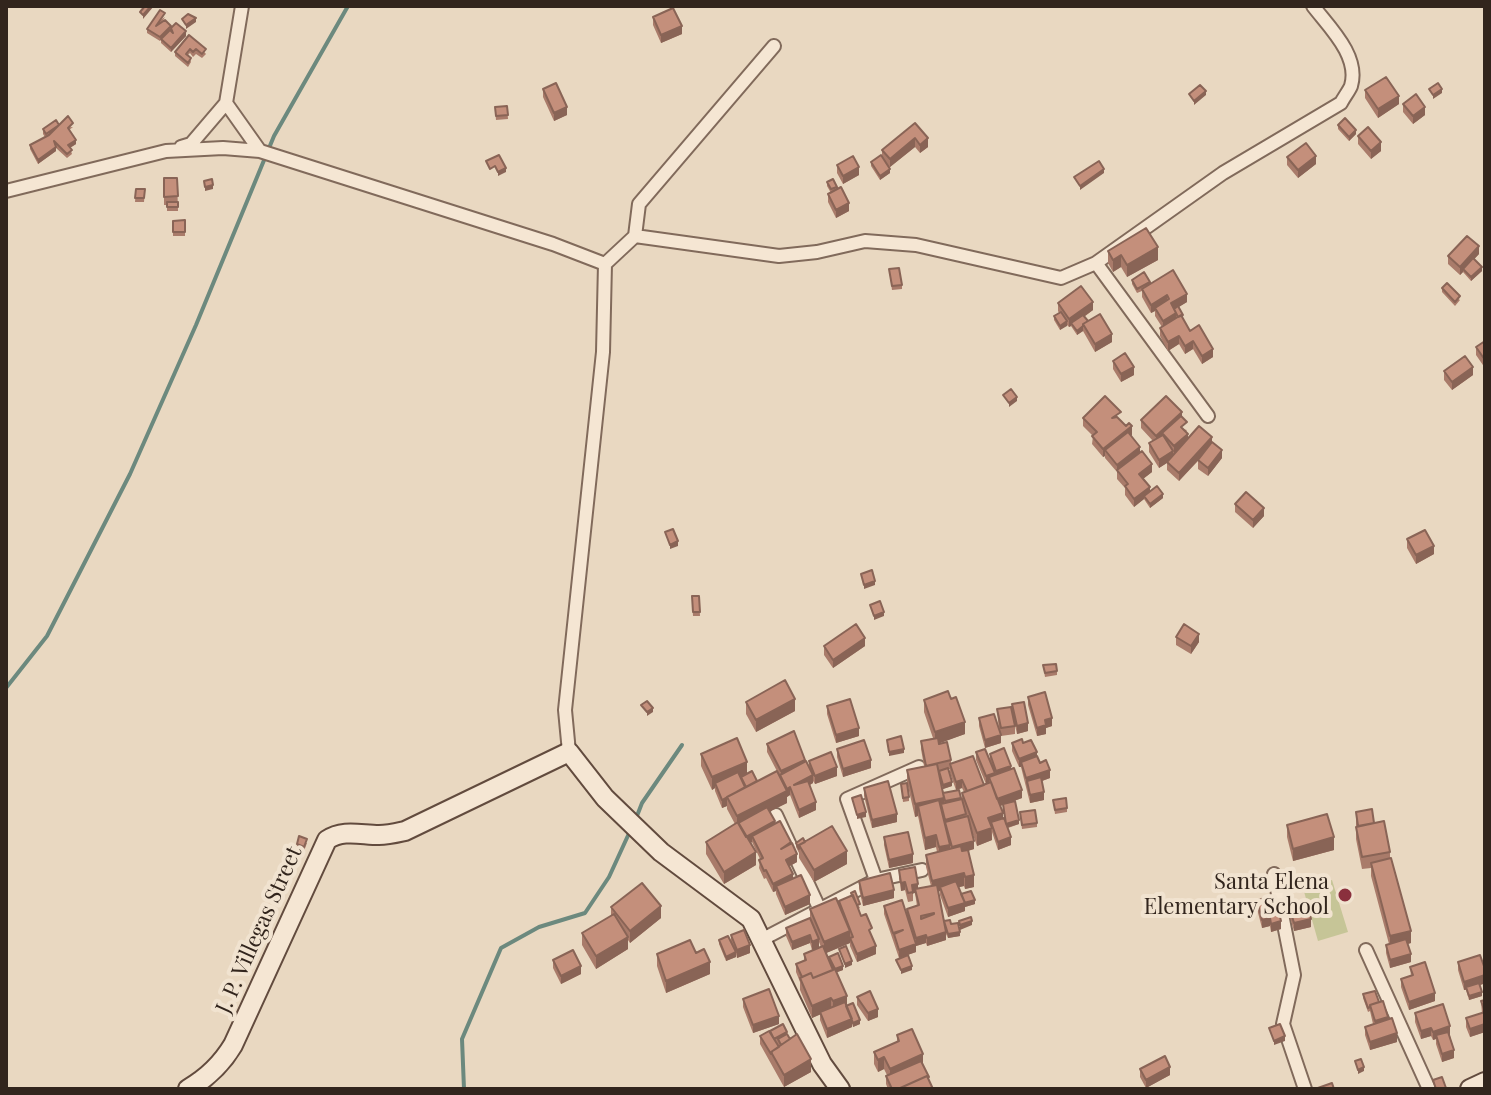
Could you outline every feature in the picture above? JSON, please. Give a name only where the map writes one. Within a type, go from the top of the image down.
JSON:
[{"type":"street","points":[[6,191],[191,144],[226,103],[242,6]]},
{"type":"street","points":[[635,236],[779,256],[817,252],[865,241],[916,245],[1061,278],[1096,263],[1223,173],[1341,103],[1351,85],[1352,63],[1344,46],[1313,6]]},
{"type":"street","points":[[774,46],[639,204],[635,236],[605,264],[603,352],[565,710],[569,752],[605,798],[661,852],[751,919],[822,1064],[840,1089]]},
{"type":"street","points":[[226,103],[260,151]]},
{"type":"street","points":[[166,151],[223,148],[260,151],[527,235],[605,264]]},
{"type":"street","points":[[1096,263],[1208,416]]},
{"type":"street","name":"J. P. Villegas Street","points":[[188,1089],[209,1076],[233,1045],[327,840],[346,833],[384,835],[405,831],[569,752]]},
{"type":"street","points":[[876,880],[847,799],[919,767]]},
{"type":"street","points":[[776,815],[820,910]]},
{"type":"street","points":[[761,940],[876,880],[922,870]]},
{"type":"street","points":[[1274,874],[1294,975],[1283,1024],[1305,1089]]},
{"type":"street","points":[[1366,950],[1429,1089]]},
{"type":"street","points":[[1470,1089],[1485,1082]]},
{"type":"shaded area","points":[[1332,880],[1348,932],[1318,941],[1303,888]]},
{"type":"building","points":[[145,6],[151,6],[143,15],[140,12]]},
{"type":"building","points":[[673,8],[682,26],[661,35],[653,17]]},
{"type":"building","points":[[160,10],[165,13],[156,26],[165,20],[171,26],[160,37],[147,29]]},
{"type":"building","points":[[188,14],[196,18],[186,25],[182,19]]},
{"type":"building","points":[[176,23],[186,31],[171,48],[161,39],[170,30],[173,33],[171,28]]},
{"type":"building","points":[[189,35],[206,49],[202,54],[190,49],[186,54],[191,58],[188,63],[175,52]]},
{"type":"building","points":[[1386,77],[1399,96],[1378,109],[1365,90]]},
{"type":"building","points":[[556,83],[567,107],[554,113],[543,89]]},
{"type":"building","points":[[1438,83],[1442,89],[1433,95],[1429,89]]},
{"type":"building","points":[[1200,85],[1206,91],[1194,101],[1189,94]]},
{"type":"building","points":[[1416,94],[1425,107],[1413,116],[1403,104]]},
{"type":"building","points":[[507,106],[508,115],[496,116],[495,107]]},
{"type":"building","points":[[68,116],[73,123],[68,128],[76,140],[68,145],[72,150],[67,154],[54,141],[56,147],[38,160],[30,145],[49,135]]},
{"type":"building","points":[[1345,118],[1356,130],[1349,137],[1338,125]]},
{"type":"building","points":[[56,120],[59,125],[46,134],[43,129]]},
{"type":"building","points":[[915,123],[928,138],[920,145],[915,138],[890,159],[882,150]]},
{"type":"building","points":[[1368,127],[1381,142],[1371,151],[1358,136]]},
{"type":"building","points":[[1306,143],[1316,156],[1298,170],[1287,157]]},
{"type":"building","points":[[499,155],[506,168],[498,172],[495,166],[490,169],[486,161]]},
{"type":"building","points":[[881,155],[890,169],[880,176],[871,162]]},
{"type":"building","points":[[853,156],[859,167],[843,176],[837,165]]},
{"type":"building","points":[[1099,161],[1104,169],[1080,186],[1074,177]]},
{"type":"building","points":[[164,178],[177,178],[178,196],[164,197]]},
{"type":"building","points":[[212,179],[213,185],[205,187],[204,181]]},
{"type":"building","points":[[833,179],[837,187],[831,189],[827,182]]},
{"type":"building","points":[[841,187],[849,203],[836,210],[828,194]]},
{"type":"building","points":[[136,189],[145,189],[144,198],[135,198]]},
{"type":"building","points":[[167,202],[178,202],[178,207],[167,207]]},
{"type":"building","points":[[185,220],[185,232],[173,232],[173,221]]},
{"type":"building","points":[[1146,228],[1158,247],[1127,265],[1121,255],[1113,260],[1108,251]]},
{"type":"building","points":[[1467,236],[1479,246],[1460,267],[1448,256]]},
{"type":"building","points":[[1473,258],[1482,267],[1471,277],[1463,269]]},
{"type":"building","points":[[899,268],[902,285],[892,286],[889,269]]},
{"type":"building","points":[[1173,270],[1187,294],[1171,303],[1176,313],[1163,321],[1155,308],[1169,299],[1167,295],[1151,305],[1142,289]]},
{"type":"building","points":[[1144,272],[1150,282],[1137,289],[1132,280]]},
{"type":"building","points":[[1447,283],[1460,296],[1455,302],[1442,288]]},
{"type":"building","points":[[1081,286],[1093,302],[1069,319],[1058,303]]},
{"type":"building","points":[[1178,306],[1183,315],[1178,317],[1174,309]]},
{"type":"building","points":[[1061,312],[1067,321],[1060,326],[1054,316]]},
{"type":"building","points":[[1100,314],[1112,334],[1095,344],[1083,324]]},
{"type":"building","points":[[1083,315],[1088,321],[1077,331],[1071,323]]},
{"type":"building","points":[[1181,315],[1190,331],[1199,325],[1213,349],[1202,356],[1193,341],[1185,346],[1179,336],[1168,342],[1160,328]]},
{"type":"building","points":[[1485,341],[1485,360],[1476,347]]},
{"type":"building","points":[[1125,353],[1134,367],[1121,374],[1113,361]]},
{"type":"building","points":[[1465,356],[1473,367],[1452,382],[1444,371]]},
{"type":"building","points":[[1011,389],[1017,397],[1009,403],[1003,395]]},
{"type":"building","points":[[1105,396],[1121,412],[1112,418],[1117,417],[1126,426],[1129,423],[1132,426],[1103,449],[1092,436],[1097,432],[1083,418]]},
{"type":"building","points":[[1166,396],[1182,412],[1156,436],[1141,420]]},
{"type":"building","points":[[1181,416],[1187,422],[1181,427],[1188,434],[1174,446],[1162,433]]},
{"type":"building","points":[[1199,426],[1212,437],[1179,473],[1167,462]]},
{"type":"building","points":[[1128,432],[1140,447],[1117,465],[1105,450]]},
{"type":"building","points":[[1163,435],[1173,451],[1159,460],[1149,443]]},
{"type":"building","points":[[1212,442],[1222,450],[1208,468],[1198,460]]},
{"type":"building","points":[[1142,451],[1152,464],[1139,474],[1150,487],[1134,499],[1125,486],[1128,484],[1117,470]]},
{"type":"building","points":[[1157,486],[1163,494],[1150,504],[1144,496]]},
{"type":"building","points":[[1246,492],[1264,508],[1253,520],[1235,504]]},
{"type":"building","points":[[673,529],[678,541],[670,545],[665,532]]},
{"type":"building","points":[[1425,530],[1434,546],[1416,555],[1407,539]]},
{"type":"building","points":[[872,570],[875,581],[864,585],[861,574]]},
{"type":"building","points":[[692,596],[699,596],[700,612],[693,612]]},
{"type":"building","points":[[880,601],[884,612],[874,616],[870,605]]},
{"type":"building","points":[[856,624],[865,638],[833,660],[824,646]]},
{"type":"building","points":[[1184,624],[1199,634],[1191,646],[1176,637]]},
{"type":"building","points":[[1056,664],[1057,671],[1045,673],[1043,665]]},
{"type":"building","points":[[785,680],[795,699],[756,720],[746,702]]},
{"type":"building","points":[[948,691],[951,699],[956,697],[965,722],[935,732],[924,700]]},
{"type":"building","points":[[1045,692],[1052,718],[1045,720],[1046,725],[1037,728],[1028,697]]},
{"type":"building","points":[[850,699],[859,728],[836,735],[827,706]]},
{"type":"building","points":[[647,701],[653,708],[647,712],[641,705]]},
{"type":"building","points":[[1024,702],[1028,723],[1017,726],[1012,704]]},
{"type":"building","points":[[1011,707],[1015,726],[1001,728],[997,709]]},
{"type":"building","points":[[994,714],[1001,735],[985,740],[979,718]]},
{"type":"building","points":[[794,731],[805,760],[781,771],[767,744]]},
{"type":"building","points":[[901,736],[904,749],[889,752],[887,740]]},
{"type":"building","points":[[737,738],[747,762],[712,777],[701,754]]},
{"type":"building","points":[[938,738],[939,744],[947,742],[951,760],[926,766],[921,741]]},
{"type":"building","points":[[1022,739],[1023,743],[1031,740],[1037,752],[1019,759],[1012,743]]},
{"type":"building","points":[[864,740],[871,760],[843,769],[837,749]]},
{"type":"building","points":[[1004,748],[1011,766],[996,771],[990,754]]},
{"type":"building","points":[[985,749],[995,773],[986,776],[976,752]]},
{"type":"building","points":[[831,752],[837,767],[815,776],[809,761]]},
{"type":"building","points":[[973,756],[984,785],[967,791],[962,780],[956,782],[950,764]]},
{"type":"building","points":[[1037,756],[1040,763],[1046,760],[1050,770],[1026,778],[1021,762]]},
{"type":"building","points":[[806,761],[813,775],[794,785],[808,781],[816,802],[799,810],[790,787],[787,789],[780,775]]},
{"type":"building","points":[[937,764],[944,798],[915,804],[907,770]]},
{"type":"building","points":[[948,768],[952,782],[943,785],[939,771]]},
{"type":"building","points":[[1014,768],[1022,790],[997,799],[989,777]]},
{"type":"building","points":[[752,771],[757,781],[746,787],[741,777]]},
{"type":"building","points":[[777,771],[787,791],[737,816],[727,797]]},
{"type":"building","points":[[738,772],[745,787],[722,800],[715,783]]},
{"type":"building","points":[[1041,777],[1044,792],[1030,795],[1027,781]]},
{"type":"building","points":[[888,781],[897,814],[872,820],[864,788]]},
{"type":"building","points":[[991,782],[1003,813],[988,818],[992,828],[977,833],[962,793]]},
{"type":"building","points":[[907,783],[909,797],[903,798],[901,784]]},
{"type":"building","points":[[959,790],[961,798],[945,801],[943,793]]},
{"type":"building","points":[[861,795],[866,812],[857,815],[852,798]]},
{"type":"building","points":[[1066,798],[1067,808],[1055,810],[1053,800]]},
{"type":"building","points":[[962,799],[966,814],[945,820],[941,804]]},
{"type":"building","points":[[939,800],[950,845],[939,847],[936,835],[925,838],[918,806]]},
{"type":"building","points":[[1015,801],[1019,820],[1006,824],[1003,804]]},
{"type":"building","points":[[767,807],[775,821],[746,837],[738,823]]},
{"type":"building","points":[[1372,809],[1374,823],[1358,826],[1356,812]]},
{"type":"building","points":[[1035,810],[1037,823],[1022,825],[1020,812]]},
{"type":"building","points":[[1327,814],[1334,837],[1293,849],[1287,825]]},
{"type":"building","points":[[968,816],[974,841],[952,847],[945,822]]},
{"type":"building","points":[[1004,818],[1011,837],[998,842],[991,822]]},
{"type":"building","points":[[780,821],[791,842],[781,849],[792,843],[797,854],[786,860],[793,874],[773,884],[759,860],[763,858],[752,836]]},
{"type":"building","points":[[1384,821],[1390,852],[1362,857],[1356,827]]},
{"type":"building","points":[[738,822],[756,852],[724,872],[706,842]]},
{"type":"building","points":[[832,826],[847,851],[814,870],[799,845]]},
{"type":"building","points":[[908,832],[913,854],[889,860],[884,837]]},
{"type":"building","points":[[299,836],[307,839],[304,847],[297,844]]},
{"type":"building","points":[[961,846],[962,851],[968,850],[974,875],[965,877],[964,873],[932,881],[926,855]]},
{"type":"building","points":[[1391,858],[1411,931],[1390,936],[1371,863]]},
{"type":"building","points":[[915,867],[918,884],[912,885],[913,892],[908,893],[905,882],[901,883],[899,870]]},
{"type":"building","points":[[890,873],[894,890],[863,898],[859,881]]},
{"type":"building","points":[[801,875],[810,895],[785,907],[776,886]]},
{"type":"building","points":[[956,881],[965,903],[948,908],[940,887]]},
{"type":"building","points":[[642,883],[661,906],[630,931],[611,907]]},
{"type":"building","points":[[937,885],[946,932],[916,938],[907,909],[919,905],[915,889]]},
{"type":"building","points":[[855,891],[860,904],[857,905],[851,893]]},
{"type":"building","points":[[971,891],[975,900],[965,903],[961,894]]},
{"type":"building","points":[[853,895],[861,916],[866,914],[876,946],[857,954],[839,901]]},
{"type":"building","points":[[1275,896],[1281,921],[1271,924],[1270,918],[1262,920],[1257,900]]},
{"type":"building","points":[[836,898],[850,931],[824,942],[810,909]]},
{"type":"building","points":[[902,900],[916,944],[899,950],[894,934],[903,930],[893,933],[884,906]]},
{"type":"building","points":[[1307,902],[1311,919],[1294,923],[1289,906]]},
{"type":"building","points":[[614,914],[628,937],[596,956],[582,933]]},
{"type":"building","points":[[971,917],[972,921],[960,925],[959,921]]},
{"type":"building","points":[[810,918],[819,939],[812,942],[810,935],[792,942],[786,928]]},
{"type":"building","points":[[950,920],[951,924],[958,923],[960,932],[948,934],[944,921]]},
{"type":"building","points":[[744,930],[750,945],[737,950],[731,935]]},
{"type":"building","points":[[728,936],[736,952],[726,957],[719,940]]},
{"type":"building","points":[[1406,939],[1411,954],[1390,960],[1386,945]]},
{"type":"building","points":[[690,940],[696,953],[704,949],[710,962],[666,981],[657,954]]},
{"type":"building","points":[[823,946],[833,970],[813,978],[811,973],[802,977],[796,964],[806,960],[804,954]]},
{"type":"building","points":[[846,946],[852,961],[845,964],[839,949]]},
{"type":"building","points":[[573,950],[581,966],[561,976],[553,960]]},
{"type":"building","points":[[838,953],[843,966],[835,969],[829,957]]},
{"type":"building","points":[[908,955],[912,966],[901,970],[896,960]]},
{"type":"building","points":[[1480,955],[1485,975],[1464,982],[1458,962]]},
{"type":"building","points":[[1425,962],[1435,993],[1409,1002],[1401,979],[1413,975],[1410,967]]},
{"type":"building","points":[[835,969],[847,996],[833,1001],[831,998],[812,1006],[800,978],[811,973],[813,978]]},
{"type":"building","points":[[1479,983],[1482,992],[1469,996],[1466,987]]},
{"type":"building","points":[[769,989],[779,1016],[753,1025],[743,999]]},
{"type":"building","points":[[870,991],[878,1009],[868,1013],[857,997]]},
{"type":"building","points":[[1375,991],[1379,1002],[1368,1008],[1363,994]]},
{"type":"building","points":[[1383,1001],[1388,1017],[1375,1021],[1370,1005]]},
{"type":"building","points":[[845,1002],[852,1019],[827,1029],[820,1012]]},
{"type":"building","points":[[853,1003],[860,1020],[853,1023],[846,1006]]},
{"type":"building","points":[[1443,1004],[1450,1026],[1433,1032],[1431,1028],[1421,1031],[1415,1013]]},
{"type":"building","points":[[1485,1012],[1485,1024],[1470,1029],[1466,1018]]},
{"type":"building","points":[[1392,1018],[1397,1033],[1370,1042],[1365,1027]]},
{"type":"building","points":[[783,1024],[787,1032],[774,1039],[770,1031]]},
{"type":"building","points":[[1280,1024],[1285,1036],[1274,1041],[1269,1028]]},
{"type":"building","points":[[912,1029],[923,1054],[890,1069],[884,1057],[878,1060],[874,1052],[899,1041],[897,1035]]},
{"type":"building","points":[[769,1031],[779,1047],[771,1054],[760,1036]]},
{"type":"building","points":[[1448,1032],[1454,1050],[1442,1054],[1436,1035]]},
{"type":"building","points":[[787,1034],[790,1039],[781,1045],[778,1039]]},
{"type":"building","points":[[797,1034],[811,1059],[784,1075],[771,1052]]},
{"type":"building","points":[[1165,1056],[1170,1067],[1146,1080],[1140,1069]]},
{"type":"building","points":[[1361,1059],[1364,1067],[1358,1070],[1355,1061]]},
{"type":"building","points":[[921,1061],[929,1077],[892,1089],[886,1076]]},
{"type":"building","points":[[927,1076],[933,1089],[898,1089]]},
{"type":"building","points":[[1442,1077],[1446,1088],[1436,1089],[1433,1080]]},
{"type":"building","points":[[1332,1083],[1334,1089],[1315,1089]]},
{"type":"waterway","points":[[6,688],[47,636],[130,474],[274,136],[348,6]]},
{"type":"waterway","points":[[635,821],[642,803],[682,745]]},
{"type":"waterway","points":[[464,1089],[462,1039],[501,948],[539,927],[585,913],[609,877],[631,829]]},
{"type":"place","name":"Santa Elena Elementary School","points":[[1345,895]]}]
